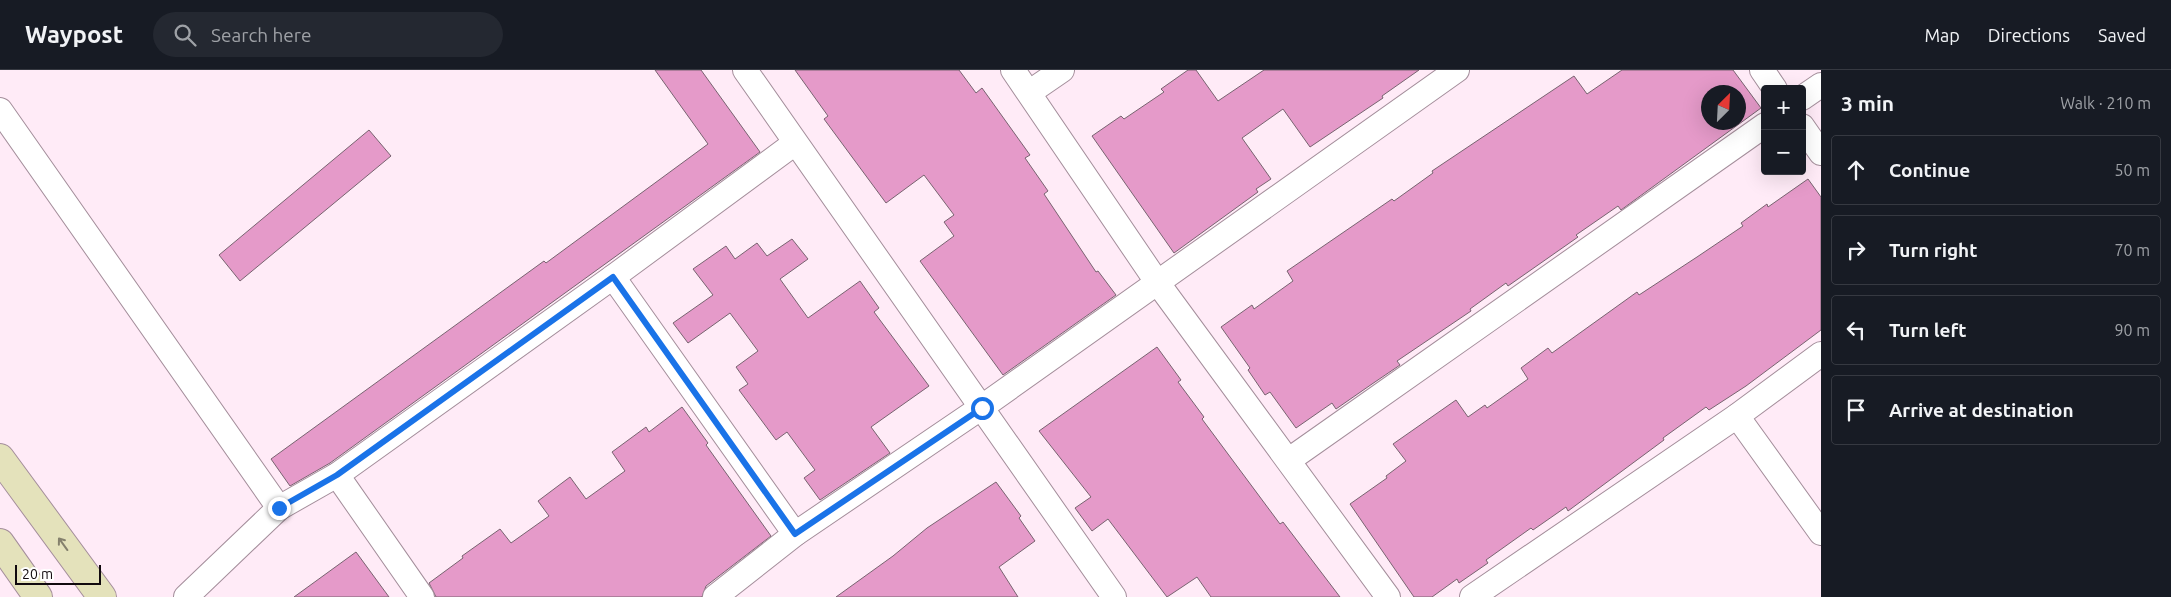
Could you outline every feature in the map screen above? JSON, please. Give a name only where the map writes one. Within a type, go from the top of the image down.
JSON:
[{"type":"main road","points":[[0,458],[102,597]]},
{"type":"main road","points":[[0,543],[38,597]]},
{"type":"street","points":[[745,70],[982,408],[1105,594]]},
{"type":"street","points":[[1013,70],[1030,92],[1157,282],[1388,597]]},
{"type":"street","points":[[1030,92],[1062,70]]},
{"type":"street","points":[[715,597],[795,534],[982,408],[1457,70]]},
{"type":"street","points":[[1762,70],[1773,85]]},
{"type":"street","points":[[1806,95],[1821,85]]},
{"type":"street","points":[[0,110],[279,508]]},
{"type":"street","points":[[1289,460],[1761,128]]},
{"type":"street","points":[[1805,130],[1821,153]]},
{"type":"street","points":[[186,597],[279,508],[337,475],[613,277],[795,143]]},
{"type":"street","points":[[613,277],[795,534]]},
{"type":"street","points":[[1472,597],[1737,416],[1821,354]]},
{"type":"street","points":[[1737,416],[1821,533]]},
{"type":"street","points":[[337,475],[422,597]]},
{"type":"building","points":[[655,70],[701,70],[760,152],[330,463],[290,486],[271,459],[544,261],[546,263],[708,144]]},
{"type":"building","points":[[795,70],[959,70],[976,93],[982,88],[1030,155],[1025,158],[1048,191],[1044,194],[1096,272],[1098,271],[1116,295],[1003,375],[920,261],[954,236],[944,222],[954,215],[924,175],[886,203],[824,119],[828,116]]},
{"type":"building","points":[[1188,70],[1196,70],[1218,101],[1264,70],[1419,70],[1382,96],[1383,98],[1310,147],[1283,109],[1242,138],[1271,179],[1256,189],[1258,192],[1174,253],[1092,136],[1121,116],[1124,119],[1164,92],[1161,89]]},
{"type":"building","points":[[1622,70],[1733,70],[1744,85],[1701,85],[1701,130],[1731,130],[1621,210],[1618,206],[1576,235],[1578,237],[1508,286],[1506,283],[1470,309],[1471,311],[1397,361],[1400,365],[1336,409],[1332,403],[1296,428],[1270,392],[1265,395],[1248,370],[1250,368],[1221,327],[1252,305],[1254,309],[1293,281],[1287,271],[1392,199],[1394,201],[1433,173],[1432,171],[1574,76],[1587,94]]},
{"type":"building","points":[[1746,88],[1761,108],[1746,119]]},
{"type":"building","points":[[369,130],[391,156],[240,281],[219,255]]},
{"type":"building","points":[[1808,179],[1821,197],[1821,330],[1746,386],[1709,410],[1706,407],[1568,511],[1566,507],[1533,530],[1531,528],[1486,560],[1488,563],[1459,583],[1457,579],[1432,597],[1414,597],[1350,504],[1387,478],[1386,476],[1406,461],[1393,444],[1456,400],[1468,417],[1485,405],[1487,408],[1528,379],[1521,368],[1548,348],[1552,353],[1637,292],[1639,295],[1697,257],[1743,226],[1741,223],[1767,204],[1768,207]]},
{"type":"building","points":[[792,239],[808,259],[780,279],[808,318],[860,281],[879,308],[874,312],[929,386],[871,427],[890,453],[820,500],[804,478],[815,470],[787,432],[776,440],[739,390],[748,384],[736,367],[758,351],[730,313],[688,343],[673,323],[713,295],[693,269],[726,246],[735,259],[757,243],[767,256]]},
{"type":"building","points":[[1157,347],[1181,380],[1178,382],[1204,417],[1202,419],[1280,524],[1283,522],[1340,597],[1211,597],[1197,577],[1167,597],[1108,519],[1092,531],[1075,508],[1091,497],[1039,431]]},
{"type":"building","points":[[682,407],[708,443],[706,445],[771,536],[706,586],[702,597],[436,597],[429,583],[463,558],[462,556],[500,529],[511,543],[549,516],[538,501],[570,477],[586,499],[625,471],[612,452],[646,427],[649,432]]},
{"type":"building","points":[[996,482],[1021,516],[1019,518],[1035,541],[999,567],[1018,597],[836,597],[893,556],[927,528]]},
{"type":"building","points":[[356,552],[389,597],[294,597]]},
{"type":"route","points":[[279,508],[337,475],[613,277],[795,534],[982,408]]}]
